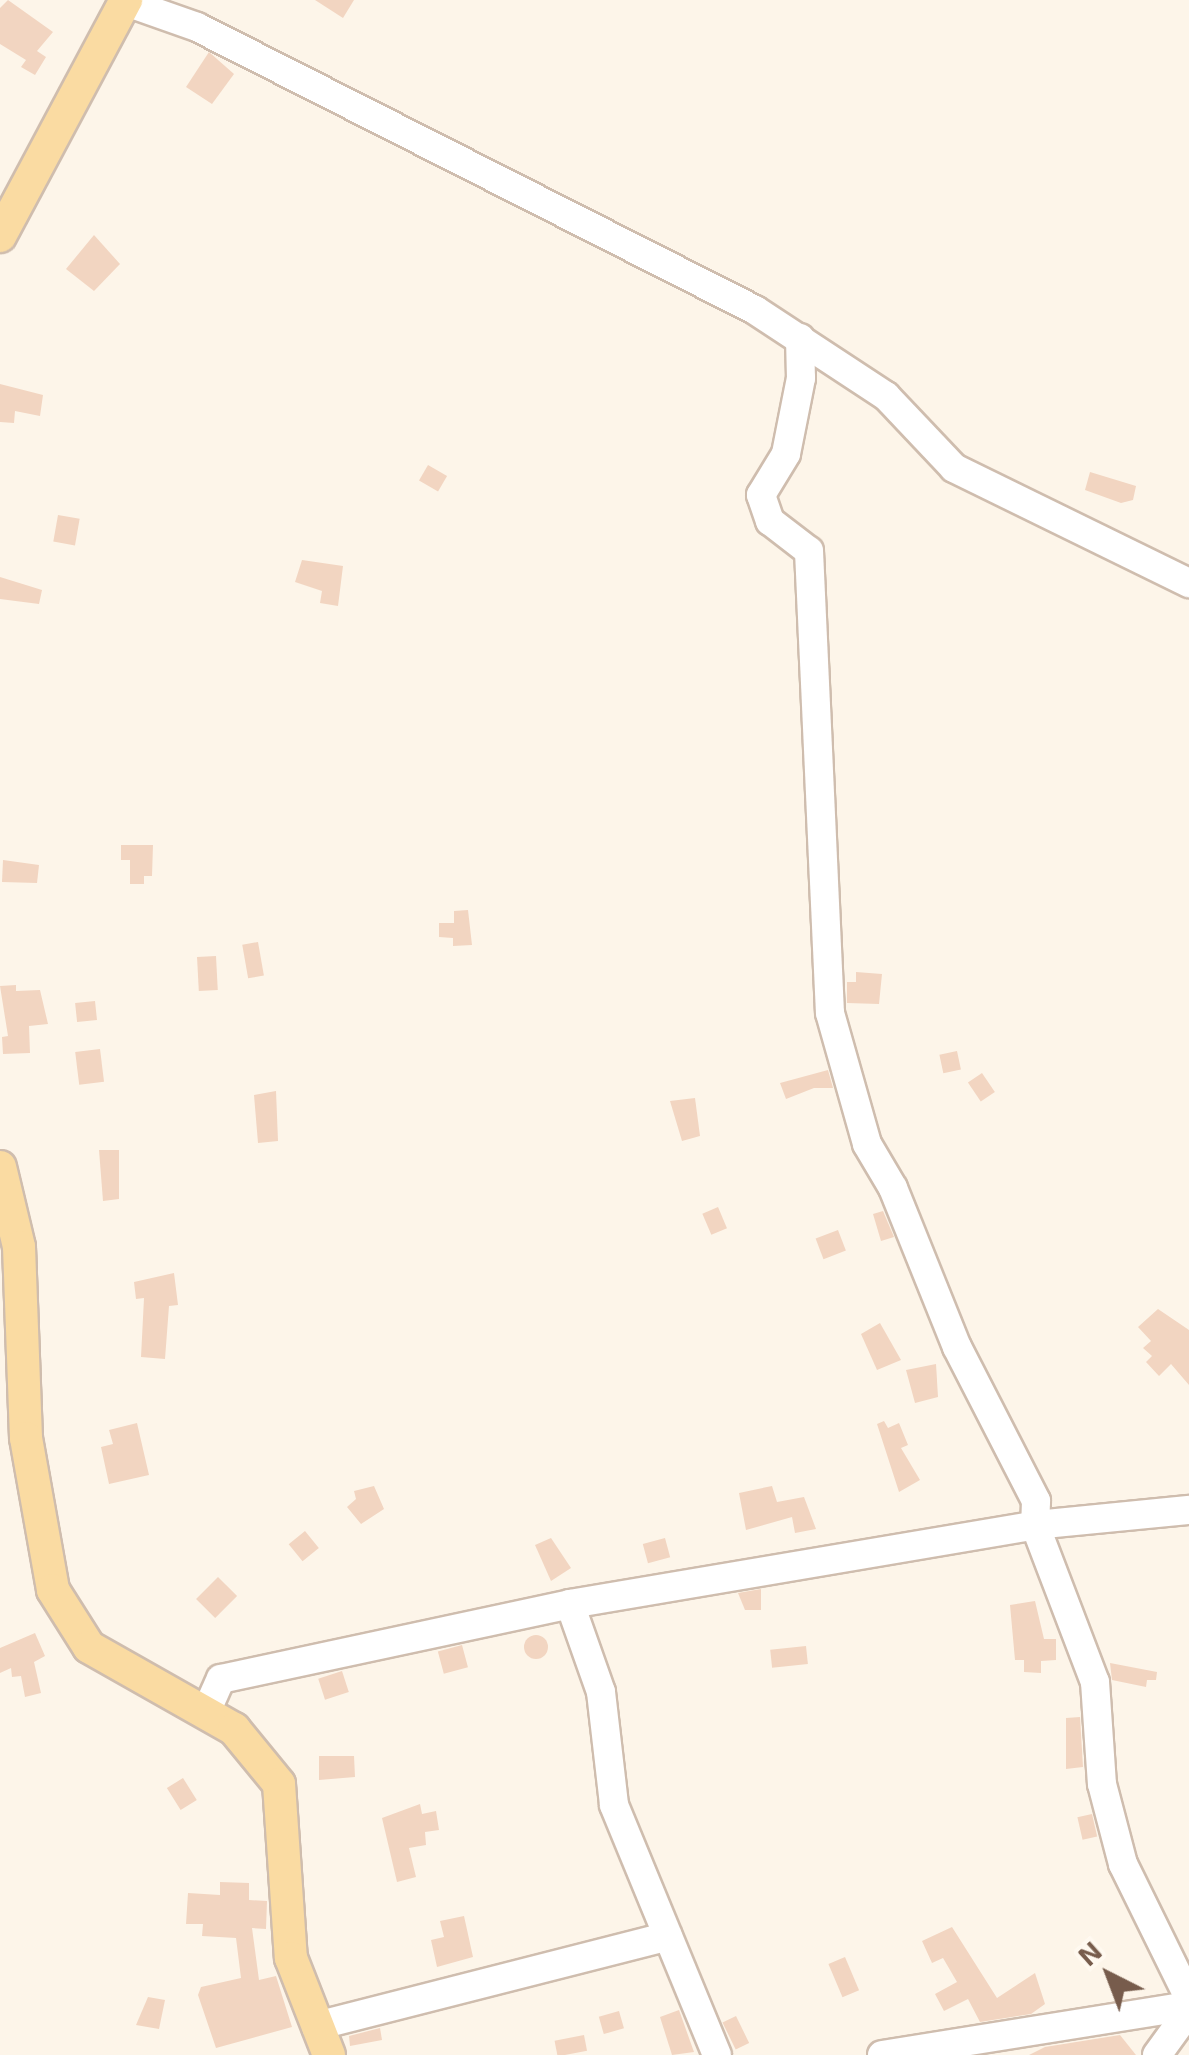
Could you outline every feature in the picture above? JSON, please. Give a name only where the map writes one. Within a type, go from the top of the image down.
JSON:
[{"type":"main road","points":[[0,236],[126,1]]},
{"type":"main road","points":[[0,1166],[19,1248],[26,1438],[53,1590],[89,1647],[234,1729],[279,1784],[284,1919],[322,2040]]},
{"type":"street","points":[[126,1],[198,27],[800,338],[886,396],[954,468],[1189,583]]},
{"type":"street","points":[[800,338],[801,378],[786,454],[760,495],[770,520],[809,551],[830,1013],[867,1144],[893,1188],[957,1347],[1036,1501],[1035,1524],[1095,1682],[1102,1784],[1123,1864],[1189,2005]]},
{"type":"street","points":[[206,1712],[221,1679],[570,1604],[1035,1524],[1189,1510]]},
{"type":"street","points":[[570,1604],[601,1692],[614,1804],[717,2055]]},
{"type":"street","points":[[322,2040],[668,1936]]},
{"type":"street","points":[[886,2054],[1189,2005]]},
{"type":"street","points":[[1157,2055],[1189,2005]]},
{"type":"building","points":[[8,0],[53,32],[37,51],[46,57],[35,75],[21,67],[26,60],[0,44],[0,8]]},
{"type":"building","points":[[315,0],[354,0],[343,18]]},
{"type":"building","points":[[209,52],[234,74],[212,104],[186,87]]},
{"type":"building","points":[[94,235],[120,264],[94,291],[66,269]]},
{"type":"building","points":[[0,384],[43,395],[40,416],[15,411],[14,423],[0,422]]},
{"type":"building","points":[[428,465],[447,476],[438,492],[419,481]]},
{"type":"building","points":[[1090,472],[1136,486],[1133,500],[1121,503],[1085,490]]},
{"type":"building","points":[[58,515],[80,519],[75,545],[53,542]]},
{"type":"building","points":[[302,560],[343,566],[338,606],[320,603],[322,591],[295,582]]},
{"type":"building","points":[[0,577],[42,590],[39,604],[0,599]]},
{"type":"building","points":[[121,845],[153,845],[152,876],[144,876],[144,884],[130,884],[130,860],[121,860]]},
{"type":"building","points":[[3,860],[39,865],[37,883],[2,882]]},
{"type":"building","points":[[468,910],[472,945],[453,946],[453,938],[439,937],[439,923],[454,923],[454,911]]},
{"type":"building","points":[[258,942],[264,975],[248,978],[242,945]]},
{"type":"building","points":[[216,956],[218,990],[199,991],[197,957]]},
{"type":"building","points":[[856,972],[882,974],[879,1004],[847,1003],[847,982],[856,982]]},
{"type":"building","points":[[16,985],[16,991],[40,990],[48,1024],[29,1026],[30,1053],[3,1054],[2,1037],[8,1036],[0,986]]},
{"type":"building","points":[[95,1001],[97,1020],[77,1022],[75,1003]]},
{"type":"building","points":[[100,1049],[104,1082],[79,1085],[75,1052]]},
{"type":"building","points":[[957,1051],[961,1070],[943,1073],[939,1055]]},
{"type":"building","points":[[828,1070],[833,1088],[814,1088],[786,1099],[780,1083]]},
{"type":"building","points":[[982,1073],[995,1092],[981,1102],[968,1083]]},
{"type":"building","points":[[276,1091],[278,1141],[258,1143],[254,1095]]},
{"type":"building","points":[[695,1098],[700,1136],[682,1141],[670,1101]]},
{"type":"building","points":[[99,1150],[119,1150],[119,1199],[103,1201]]},
{"type":"building","points":[[718,1207],[727,1228],[711,1235],[702,1214]]},
{"type":"building","points":[[883,1211],[894,1237],[881,1241],[873,1214]]},
{"type":"building","points":[[838,1230],[846,1251],[823,1259],[816,1239]]},
{"type":"building","points":[[174,1273],[178,1305],[169,1306],[165,1359],[141,1357],[144,1298],[136,1299],[134,1282]]},
{"type":"building","points":[[1158,1309],[1189,1330],[1189,1385],[1171,1364],[1159,1376],[1146,1362],[1152,1356],[1143,1348],[1151,1341],[1138,1327]]},
{"type":"building","points":[[880,1323],[901,1360],[877,1370],[861,1334]]},
{"type":"building","points":[[936,1364],[938,1397],[915,1403],[906,1370]]},
{"type":"building","points":[[884,1421],[888,1428],[899,1423],[908,1445],[901,1448],[920,1480],[899,1492],[877,1424]]},
{"type":"building","points":[[137,1423],[149,1475],[109,1484],[101,1447],[113,1444],[109,1430]]},
{"type":"building","points":[[374,1486],[384,1509],[361,1524],[347,1507],[356,1499],[354,1491]]},
{"type":"building","points":[[772,1486],[777,1502],[804,1497],[816,1529],[795,1533],[792,1517],[746,1530],[739,1493]]},
{"type":"building","points":[[305,1531],[319,1548],[303,1561],[289,1544]]},
{"type":"building","points":[[551,1538],[571,1568],[551,1581],[535,1545]]},
{"type":"building","points":[[665,1538],[670,1557],[648,1563],[643,1544]]},
{"type":"building","points":[[218,1577],[237,1596],[215,1618],[196,1599]]},
{"type":"building","points":[[761,1589],[761,1610],[745,1610],[738,1593]]},
{"type":"building","points":[[1035,1601],[1044,1639],[1056,1639],[1056,1660],[1041,1661],[1041,1673],[1024,1672],[1024,1660],[1015,1660],[1010,1605]]},
{"type":"building","points":[[35,1633],[45,1656],[34,1662],[41,1693],[25,1697],[21,1676],[12,1677],[11,1668],[0,1673],[0,1648]]},
{"type":"building","points":[[536,1635],[545,1638],[545,1656],[536,1659],[527,1656],[524,1647],[527,1638]]},
{"type":"building","points":[[462,1645],[468,1667],[444,1674],[438,1651]]},
{"type":"building","points":[[806,1646],[808,1664],[772,1668],[770,1650]]},
{"type":"building","points":[[1110,1663],[1157,1672],[1156,1680],[1147,1680],[1146,1687],[1112,1680]]},
{"type":"building","points":[[342,1671],[349,1692],[325,1700],[318,1679]]},
{"type":"building","points":[[1080,1717],[1083,1767],[1066,1769],[1066,1718]]},
{"type":"building","points":[[319,1756],[354,1756],[355,1777],[319,1780]]},
{"type":"building","points":[[183,1778],[197,1800],[181,1810],[167,1788]]},
{"type":"building","points":[[420,1804],[422,1814],[436,1811],[439,1830],[425,1832],[426,1845],[409,1848],[416,1877],[397,1882],[382,1818]]},
{"type":"building","points":[[1092,1814],[1097,1836],[1083,1840],[1077,1817]]},
{"type":"building","points":[[220,1882],[249,1883],[249,1900],[267,1901],[266,1929],[252,1928],[259,1980],[276,1976],[292,2027],[216,2048],[198,1995],[201,1987],[241,1978],[236,1938],[202,1936],[203,1924],[186,1924],[188,1893],[220,1895]]},
{"type":"building","points":[[464,1916],[473,1957],[437,1967],[431,1940],[444,1937],[440,1921]]},
{"type":"building","points":[[952,1927],[997,1998],[1035,1973],[1045,2004],[1031,2014],[980,2022],[968,1999],[944,2011],[935,1994],[957,1982],[943,1958],[932,1963],[922,1941]]},
{"type":"building","points":[[845,1957],[859,1990],[842,1997],[828,1964]]},
{"type":"building","points":[[148,1997],[165,2000],[159,2029],[136,2025]]},
{"type":"building","points":[[679,2010],[694,2052],[672,2055],[660,2017]]},
{"type":"building","points":[[619,2011],[624,2028],[604,2034],[599,2017]]},
{"type":"building","points":[[736,2016],[749,2043],[736,2050],[723,2023]]},
{"type":"building","points":[[380,2028],[382,2040],[350,2046],[349,2036]]},
{"type":"building","points":[[584,2035],[587,2051],[557,2055],[555,2041]]},
{"type":"building","points":[[1120,2035],[1136,2055],[1029,2055],[1045,2047]]}]
